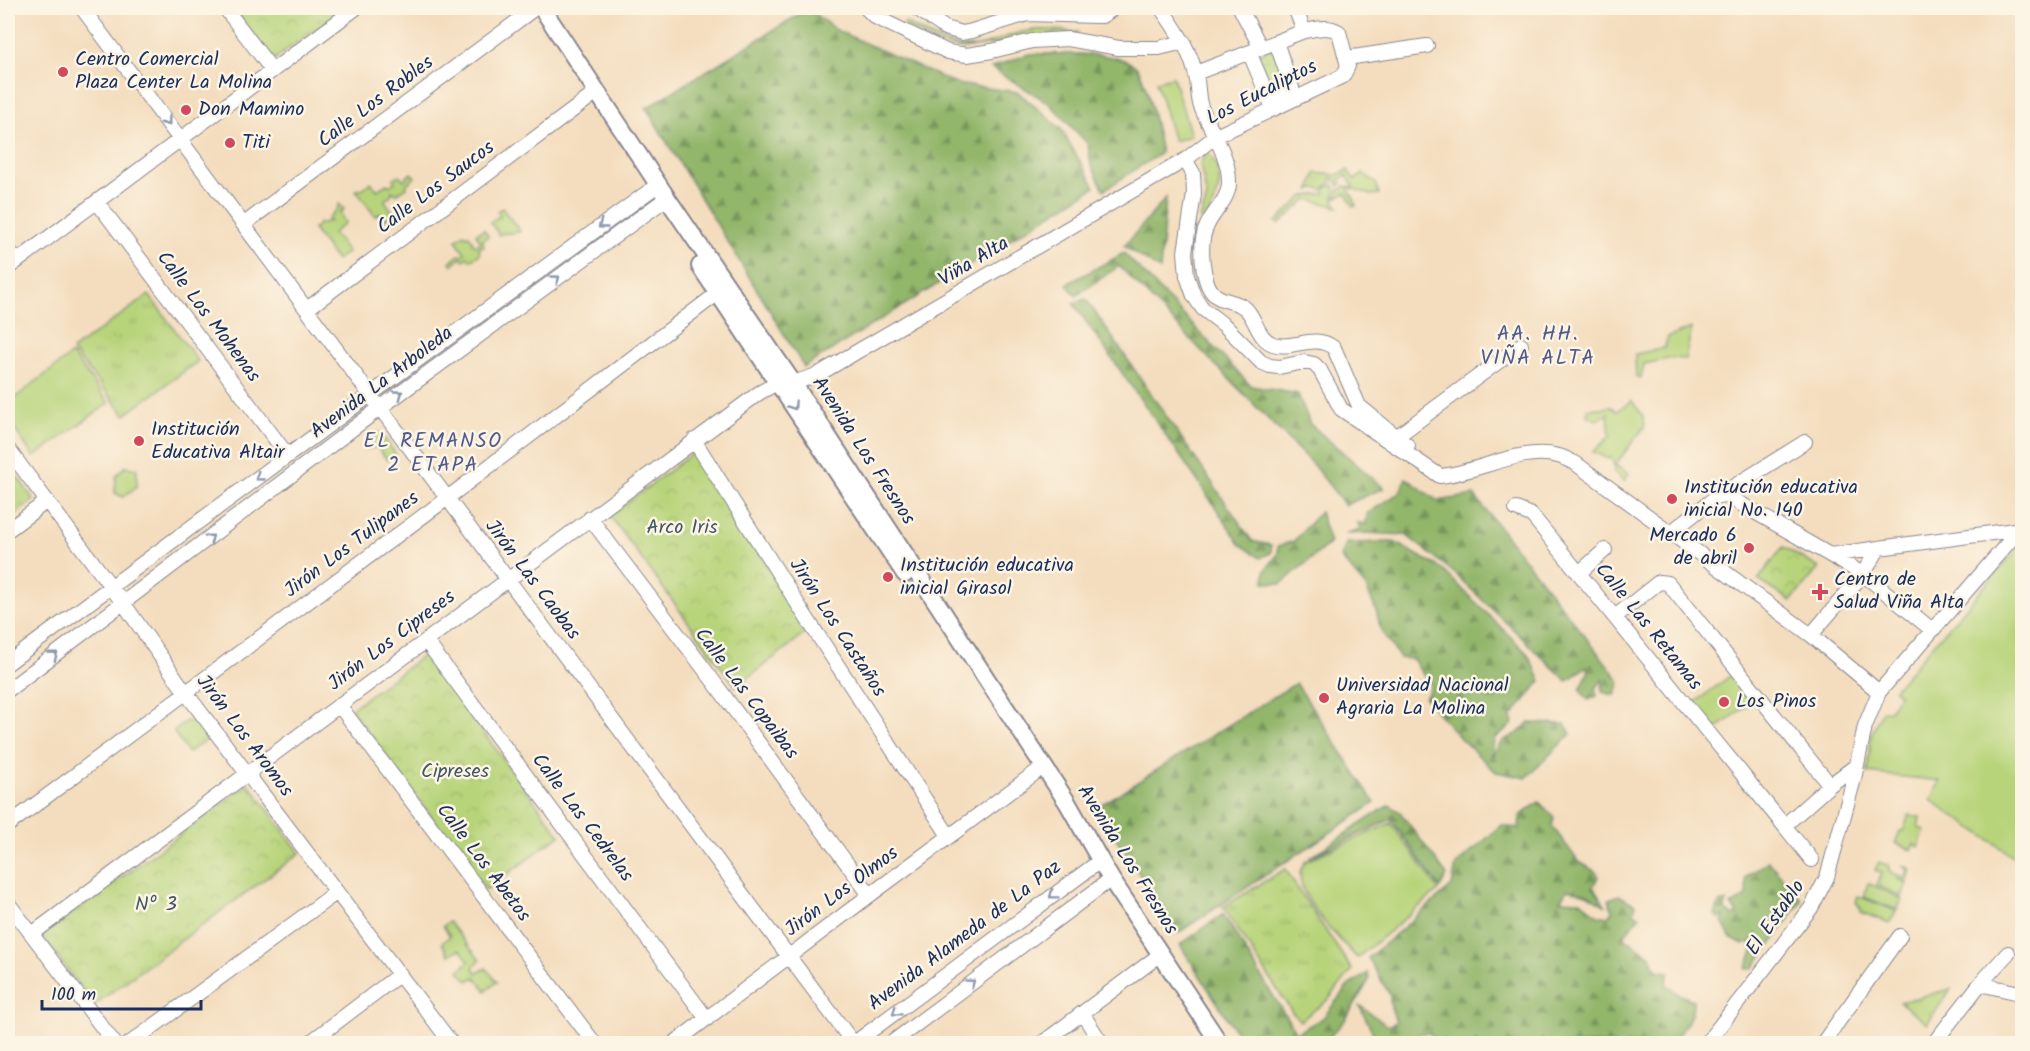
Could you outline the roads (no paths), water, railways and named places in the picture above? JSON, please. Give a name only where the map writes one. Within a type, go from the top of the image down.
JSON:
[{"type":"main road","name":"Avenida Los Fresnos","points":[[534,9],[589,98],[658,194],[717,293],[785,383],[1035,773],[1157,958],[1220,1044]]},
{"type":"main road","name":"Avenida Los Fresnos","points":[[534,9],[1061,792],[1096,864]]},
{"type":"main road","name":"Avenida Los Fresnos","points":[[1157,958],[1207,1044]]},
{"type":"street","name":"Jirón Las Caobas","points":[[82,8],[853,1043]]},
{"type":"street","points":[[225,8],[272,70]]},
{"type":"street","points":[[8,249],[12,264],[356,8]]},
{"type":"street","points":[[866,8],[875,17],[948,52],[967,55],[1032,40],[1068,39],[1119,48],[1159,48],[1184,42]]},
{"type":"street","points":[[916,8],[945,28],[962,33],[1027,14],[1102,16],[1114,8]]},
{"type":"street","points":[[1161,8],[1184,42],[1196,73],[1198,99],[1207,123],[1216,136],[1228,169],[1227,194],[1206,228],[1204,237],[1203,262],[1207,282],[1217,297],[1243,306],[1264,338],[1271,344],[1318,341],[1329,343],[1334,348],[1359,406],[1393,440],[1440,476],[1455,475],[1536,454],[1557,456],[1575,463],[1811,634],[1879,692]]},
{"type":"street","points":[[1240,8],[1256,51],[1270,103],[1292,88],[1276,42]]},
{"type":"street","points":[[1295,8],[1304,31]]},
{"type":"street","name":"Calle Los Robles","points":[[244,225],[534,9]]},
{"type":"street","points":[[1196,73],[1304,31],[1320,28],[1332,28],[1340,32],[1347,58],[1427,46]]},
{"type":"street","name":"Los Eucaliptos","points":[[1185,160],[1216,136],[1270,103],[1342,76],[1348,66],[1347,58]]},
{"type":"street","name":"Calle Los Saucos","points":[[308,309],[589,98]]},
{"type":"street","points":[[1185,160],[1193,173],[1194,194],[1185,252],[1187,276],[1194,296],[1203,309],[1224,325],[1261,362],[1279,367],[1304,362],[1314,363],[1341,409],[1393,440]]},
{"type":"street","name":"Viña Alta","points":[[785,383],[817,375],[827,370],[1185,160]]},
{"type":"street","name":"Avenida La Arboleda","points":[[8,663],[370,394],[658,194]]},
{"type":"street","name":"Avenida La Arboleda","points":[[8,690],[124,604],[658,194]]},
{"type":"street","name":"Calle Los Mohenas","points":[[97,202],[288,456]]},
{"type":"street","name":"Jirón Los Tulipanes","points":[[8,825],[717,293]]},
{"type":"street","points":[[1393,440],[1521,345]]},
{"type":"street","name":"Jirón Los Cipreses","points":[[32,934],[693,440],[759,393],[785,383]]},
{"type":"street","name":"Jirón Los Castaños","points":[[693,440],[949,836]]},
{"type":"street","points":[[1670,533],[1716,497],[1805,442]]},
{"type":"street","name":"Jirón Los Aromos","points":[[8,449],[124,604],[186,693],[453,1044]]},
{"type":"street","points":[[1720,495],[1727,496],[1863,574],[1931,629]]},
{"type":"street","points":[[8,530],[47,501]]},
{"type":"street","name":"Calle Las Retamas","points":[[1516,509],[1532,515],[1812,860]]},
{"type":"street","name":"Calle Las Copaibas","points":[[590,518],[870,895]]},
{"type":"street","points":[[1830,555],[2022,530]]},
{"type":"street","name":"El Establo","points":[[1706,1044],[1811,908],[1827,877],[1865,726],[1879,692],[1931,629],[2022,530]]},
{"type":"street","points":[[1811,634],[1863,574],[1879,548]]},
{"type":"street","points":[[1579,573],[1605,550]]},
{"type":"street","points":[[1615,617],[1659,582],[1668,583],[1830,785]]},
{"type":"street","name":"Calle Las Cedrelas","points":[[426,641],[707,1019]]},
{"type":"street","name":"Calle Los Abetos","points":[[339,705],[595,1044]]},
{"type":"street","points":[[1785,825],[1830,785],[1857,765]]},
{"type":"street","name":"Jirón Los Olmos","points":[[673,1044],[1035,773]]},
{"type":"street","name":"Avenida Alameda de La Paz","points":[[853,1043],[1096,864]]},
{"type":"street","name":"Avenida Alameda de La Paz","points":[[890,1044],[1107,882]]},
{"type":"street","points":[[129,1044],[337,892]]},
{"type":"street","points":[[8,903],[115,1044]]},
{"type":"street","points":[[1822,1044],[1900,936]]},
{"type":"street","points":[[1933,1044],[1980,984],[2008,953]]},
{"type":"street","points":[[1041,1044],[1157,958]]},
{"type":"street","points":[[314,1042],[400,974]]},
{"type":"street","points":[[1980,984],[2022,992]]},
{"type":"street","points":[[1082,1013],[1102,1044]]},
{"type":"place","name":"Centro Comercial Plaza Center La Molina","points":[[63,72]]},
{"type":"place","name":"Don Mamino","points":[[186,110]]},
{"type":"place","name":"Titi","points":[[230,143]]},
{"type":"place","name":"Institución Educativa Altair","points":[[139,441]]},
{"type":"place","name":"Institución educativa inicial No. 140","points":[[1672,499]]},
{"type":"place","name":"Mercado 6 de abril","points":[[1749,548]]},
{"type":"place","name":"Institución educativa inicial Girasol","points":[[888,577]]},
{"type":"place","name":"Centro de Salud Viña Alta","points":[[1820,592]]},
{"type":"place","name":"Universidad Nacional Agraria La Molina","points":[[1324,698]]},
{"type":"place","name":"Los Pinos","points":[[1724,702]]},
{"type":"district","name":"AA. HH. VIÑA ALTA","points":[[1538,346]]},
{"type":"district","name":"EL REMANSO 2 ETAPA","points":[[433,453]]},
{"type":"park label","name":"Arco Iris","points":[[682,528]]},
{"type":"park label","name":"Cipreses","points":[[455,772]]},
{"type":"park label","name":"Nº 3","points":[[156,905]]}]
